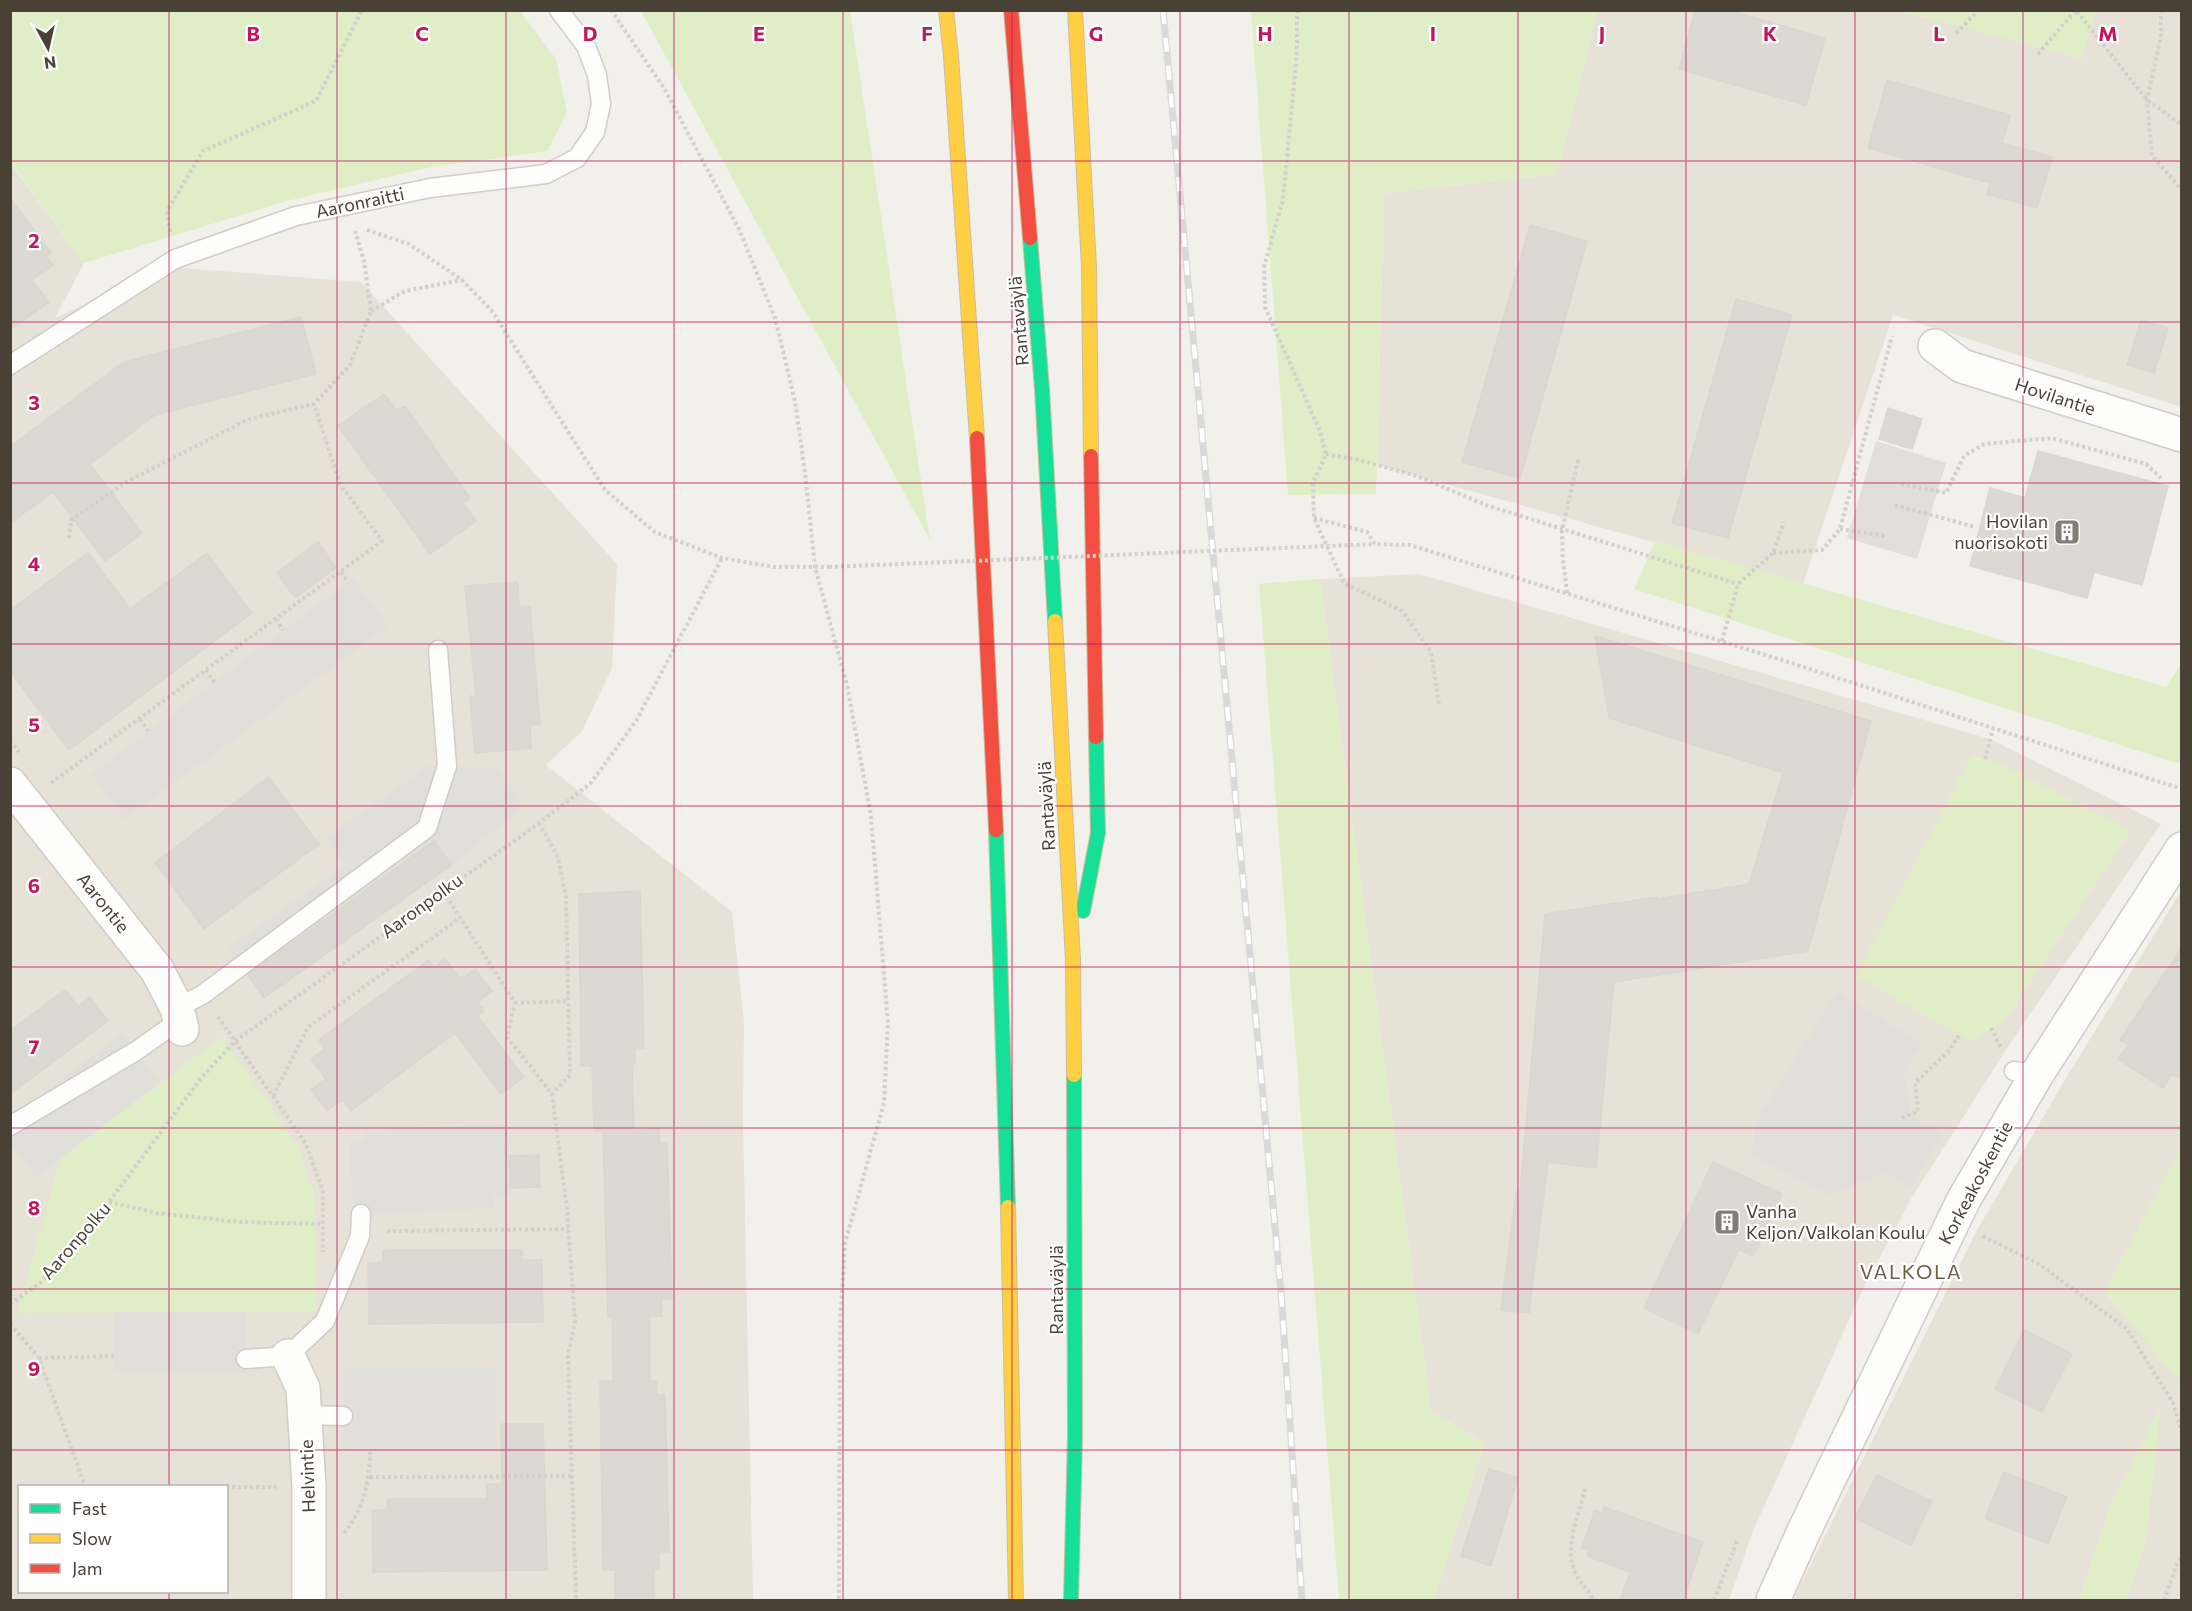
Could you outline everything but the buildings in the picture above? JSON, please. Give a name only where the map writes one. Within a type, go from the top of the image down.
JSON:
[{"type":"highway","points":[[938,10],[951,56]]},
{"type":"highway","points":[[945,10],[951,56],[975,398],[994,762],[1006,1119],[1016,1600]]},
{"type":"highway","name":"Rantaväylä","points":[[1011,10],[1042,389],[1074,960],[1075,1424],[1071,1600]]},
{"type":"highway","points":[[1074,960],[1098,833],[1091,508],[1089,267],[1075,10]]},
{"type":"street","name":"Hovilantie","points":[[1935,346],[1962,366],[2181,435]]},
{"type":"street","name":"Aarontie","points":[[12,787],[157,970],[180,1019]]},
{"type":"street","name":"Korkeakoskentie","points":[[1773,1600],[2025,1072],[2181,849]]},
{"type":"street","name":"Helvintie","points":[[288,1356],[303,1388],[309,1487],[309,1600]]},
{"type":"lane","name":"Aaronraitti","points":[[10,364],[175,259],[296,216],[430,188],[546,174],[577,158],[595,132],[602,104],[597,75],[586,46],[559,10]]},
{"type":"lane","points":[[10,1126],[136,1051],[180,1019],[202,995],[427,828],[447,766],[438,650]]},
{"type":"lane","points":[[246,1359],[288,1356],[325,1321],[360,1236],[361,1214]]},
{"type":"lane","points":[[305,1415],[343,1416]]},
{"type":"path","points":[[175,259],[167,211],[203,152],[316,101],[362,10]]},
{"type":"path","points":[[611,10],[664,88],[739,229],[775,318],[795,401],[815,567],[847,685],[871,816],[888,1023],[884,1103],[845,1243],[840,1326],[839,1600]]},
{"type":"path","points":[[1297,10],[1297,51],[1283,200],[1264,267],[1265,307],[1320,431],[1326,454],[1313,483],[1314,518],[1344,583],[1402,611],[1431,652],[1439,705]]},
{"type":"path","points":[[1956,33],[1979,10]]},
{"type":"path","points":[[2038,54],[2076,10],[2147,100],[2181,125]]},
{"type":"path","points":[[2161,10],[2162,36],[2147,100],[2152,156],[2181,190]]},
{"type":"path","points":[[69,538],[71,520],[126,482],[249,419],[314,404],[350,365],[370,311],[364,261],[353,225],[409,244],[462,280],[492,311],[605,490],[655,532],[722,558],[774,567],[829,567],[1375,544],[1410,545],[1722,641],[2181,789]]},
{"type":"path","points":[[370,311],[405,291],[462,280]]},
{"type":"path","points":[[1773,553],[1822,550],[1840,529],[1892,336]]},
{"type":"path","points":[[46,787],[382,542],[340,484],[314,404]]},
{"type":"path","points":[[1901,484],[1946,494],[1964,456],[1984,444],[2052,438],[2146,464],[2161,478]]},
{"type":"path","points":[[1326,454],[1359,460],[1417,476],[1486,505],[1562,531],[1738,584]]},
{"type":"path","points":[[1567,593],[1562,531],[1578,460]]},
{"type":"path","points":[[1895,505],[1975,527]]},
{"type":"path","points":[[1314,518],[1367,532],[1375,544]]},
{"type":"path","points":[[1722,641],[1738,584],[1773,553],[1784,522]]},
{"type":"path","points":[[1840,529],[1885,536]]},
{"type":"path","name":"Aaronpolku","points":[[10,1304],[40,1283],[57,1266],[109,1202],[202,1077],[235,1041],[590,784],[636,721],[722,558]]},
{"type":"path","points":[[341,572],[348,582]]},
{"type":"path","points":[[276,619],[284,630]]},
{"type":"path","points":[[206,670],[214,682]]},
{"type":"path","points":[[140,719],[148,731]]},
{"type":"path","points":[[1985,759],[1993,729]]},
{"type":"path","points":[[539,823],[558,858],[566,897],[570,1075],[552,1094]]},
{"type":"path","points":[[443,891],[515,1003],[507,1037],[552,1094],[569,1229],[575,1321],[568,1355],[576,1600]]},
{"type":"path","points":[[273,1096],[308,1027],[460,918]]},
{"type":"path","points":[[515,1003],[568,1001]]},
{"type":"path","points":[[1902,1118],[1918,1111],[1915,1083],[1950,1050],[1959,1035]]},
{"type":"path","points":[[109,1202],[157,1213],[239,1222],[323,1224]]},
{"type":"path","points":[[1953,1221],[2039,1264],[2127,1329],[2173,1403],[2181,1433]]},
{"type":"path","points":[[360,1236],[374,1231],[569,1229]]},
{"type":"path","points":[[10,1324],[39,1358],[85,1485]]},
{"type":"path","points":[[39,1358],[114,1356]]},
{"type":"path","points":[[335,1535],[342,1534],[354,1521],[370,1477],[370,1450]]},
{"type":"path","points":[[370,1477],[572,1476]]},
{"type":"path","points":[[228,1487],[309,1487]]},
{"type":"path","points":[[1585,1489],[1571,1544],[1571,1560],[1576,1576],[1593,1600]]},
{"type":"path","points":[[1714,1600],[1737,1541]]},
{"type":"path","points":[[2164,1600],[2181,1558]]},
{"type":"shaded area","points":[[1597,11],[1899,11],[2082,58],[2095,11],[2181,11],[2181,407],[1893,315],[1803,584],[1377,465],[1384,193],[1557,174]]},
{"type":"shaded area","points":[[10,163],[84,263],[55,318],[169,267],[361,282],[617,564],[612,668],[582,731],[546,765],[732,912],[744,1022],[743,1120],[753,1600],[11,1600]]},
{"type":"shaded area","points":[[1876,441],[1946,463],[1917,559],[1847,538]]},
{"type":"shaded area","points":[[1419,574],[1990,739],[2161,824],[2013,1039],[1911,1199],[1864,1287],[1753,1531],[1729,1600],[1434,1600],[1484,1443],[1431,1411],[1320,579]]},
{"type":"shaded area","points":[[353,578],[388,626],[125,819],[91,774]]},
{"type":"shaded area","points":[[430,765],[498,769],[523,808],[451,865],[433,841],[247,973],[227,948],[345,866],[326,838]]},
{"type":"shaded area","points":[[2181,891],[2181,1148],[2105,1292],[2178,1378],[2181,1366],[2181,1600],[2126,1600],[2146,1539],[2160,1409],[2109,1509],[2079,1600],[1793,1600],[1976,1232],[2063,1083]]},
{"type":"shaded area","points":[[1837,991],[1922,1044],[1903,1074],[1912,1115],[1943,1134],[1910,1187],[1886,1172],[1830,1195],[1751,1155],[1756,1121]]},
{"type":"shaded area","points":[[122,1033],[160,1082],[36,1177],[11,1144],[11,1118]]},
{"type":"shaded area","points":[[508,1124],[511,1195],[493,1196],[494,1208],[353,1214],[349,1141],[365,1141],[364,1130]]},
{"type":"shaded area","points":[[115,1312],[246,1312],[246,1372],[114,1372]]},
{"type":"shaded area","points":[[344,1367],[496,1368],[496,1450],[343,1450]]},
{"type":"green space","points":[[10,11],[520,11],[556,59],[567,111],[548,151],[431,167],[287,201],[84,263],[11,163]]},
{"type":"green space","points":[[641,11],[850,11],[930,540]]},
{"type":"green space","points":[[1251,11],[1597,11],[1557,174],[1384,193],[1376,494],[1288,495]]},
{"type":"green space","points":[[1899,11],[2095,11],[2082,58]]},
{"type":"green space","points":[[1655,541],[2166,687],[2181,664],[2181,762],[2176,763],[1634,589]]},
{"type":"green space","points":[[1320,579],[1431,1411],[1484,1443],[1434,1600],[1339,1600],[1259,584]]},
{"type":"green space","points":[[1972,755],[1999,763],[2131,831],[2006,1019],[1971,1042],[1856,976]]},
{"type":"green space","points":[[222,1037],[299,1148],[314,1194],[317,1311],[17,1313],[61,1158]]},
{"type":"green space","points":[[2181,1148],[2182,1366],[2178,1379],[2105,1292]]},
{"type":"green space","points":[[2161,1407],[2146,1539],[2126,1600],[2079,1600],[2109,1509]]},
{"type":"railway","points":[[1163,10],[1281,1292],[1302,1600]]},
{"type":"traffic: fast","points":[[1030,238],[1042,389],[1055,621]]},
{"type":"traffic: fast","points":[[1083,911],[1098,833],[1096,737]]},
{"type":"traffic: fast","points":[[996,830],[1008,1207]]},
{"type":"traffic: fast","points":[[1071,1600],[1075,1436],[1074,1075]]},
{"type":"traffic: slow","points":[[946,10],[977,438]]},
{"type":"traffic: slow","points":[[1075,10],[1089,267],[1091,456]]},
{"type":"traffic: slow","points":[[1055,621],[1073,960],[1074,1075]]},
{"type":"traffic: slow","points":[[1008,1207],[1016,1600]]},
{"type":"traffic: jam","points":[[1011,10],[1030,238]]},
{"type":"traffic: jam","points":[[977,438],[996,830]]},
{"type":"traffic: jam","points":[[1091,456],[1096,737]]},
{"type":"place","name":"Hovilan nuorisokoti","points":[[2067,532]]},
{"type":"place","name":"Vanha Keljon/Valkolan Koulu","points":[[1727,1222]]},
{"type":"district","name":"VALKOLA","points":[[1911,1272]]}]
